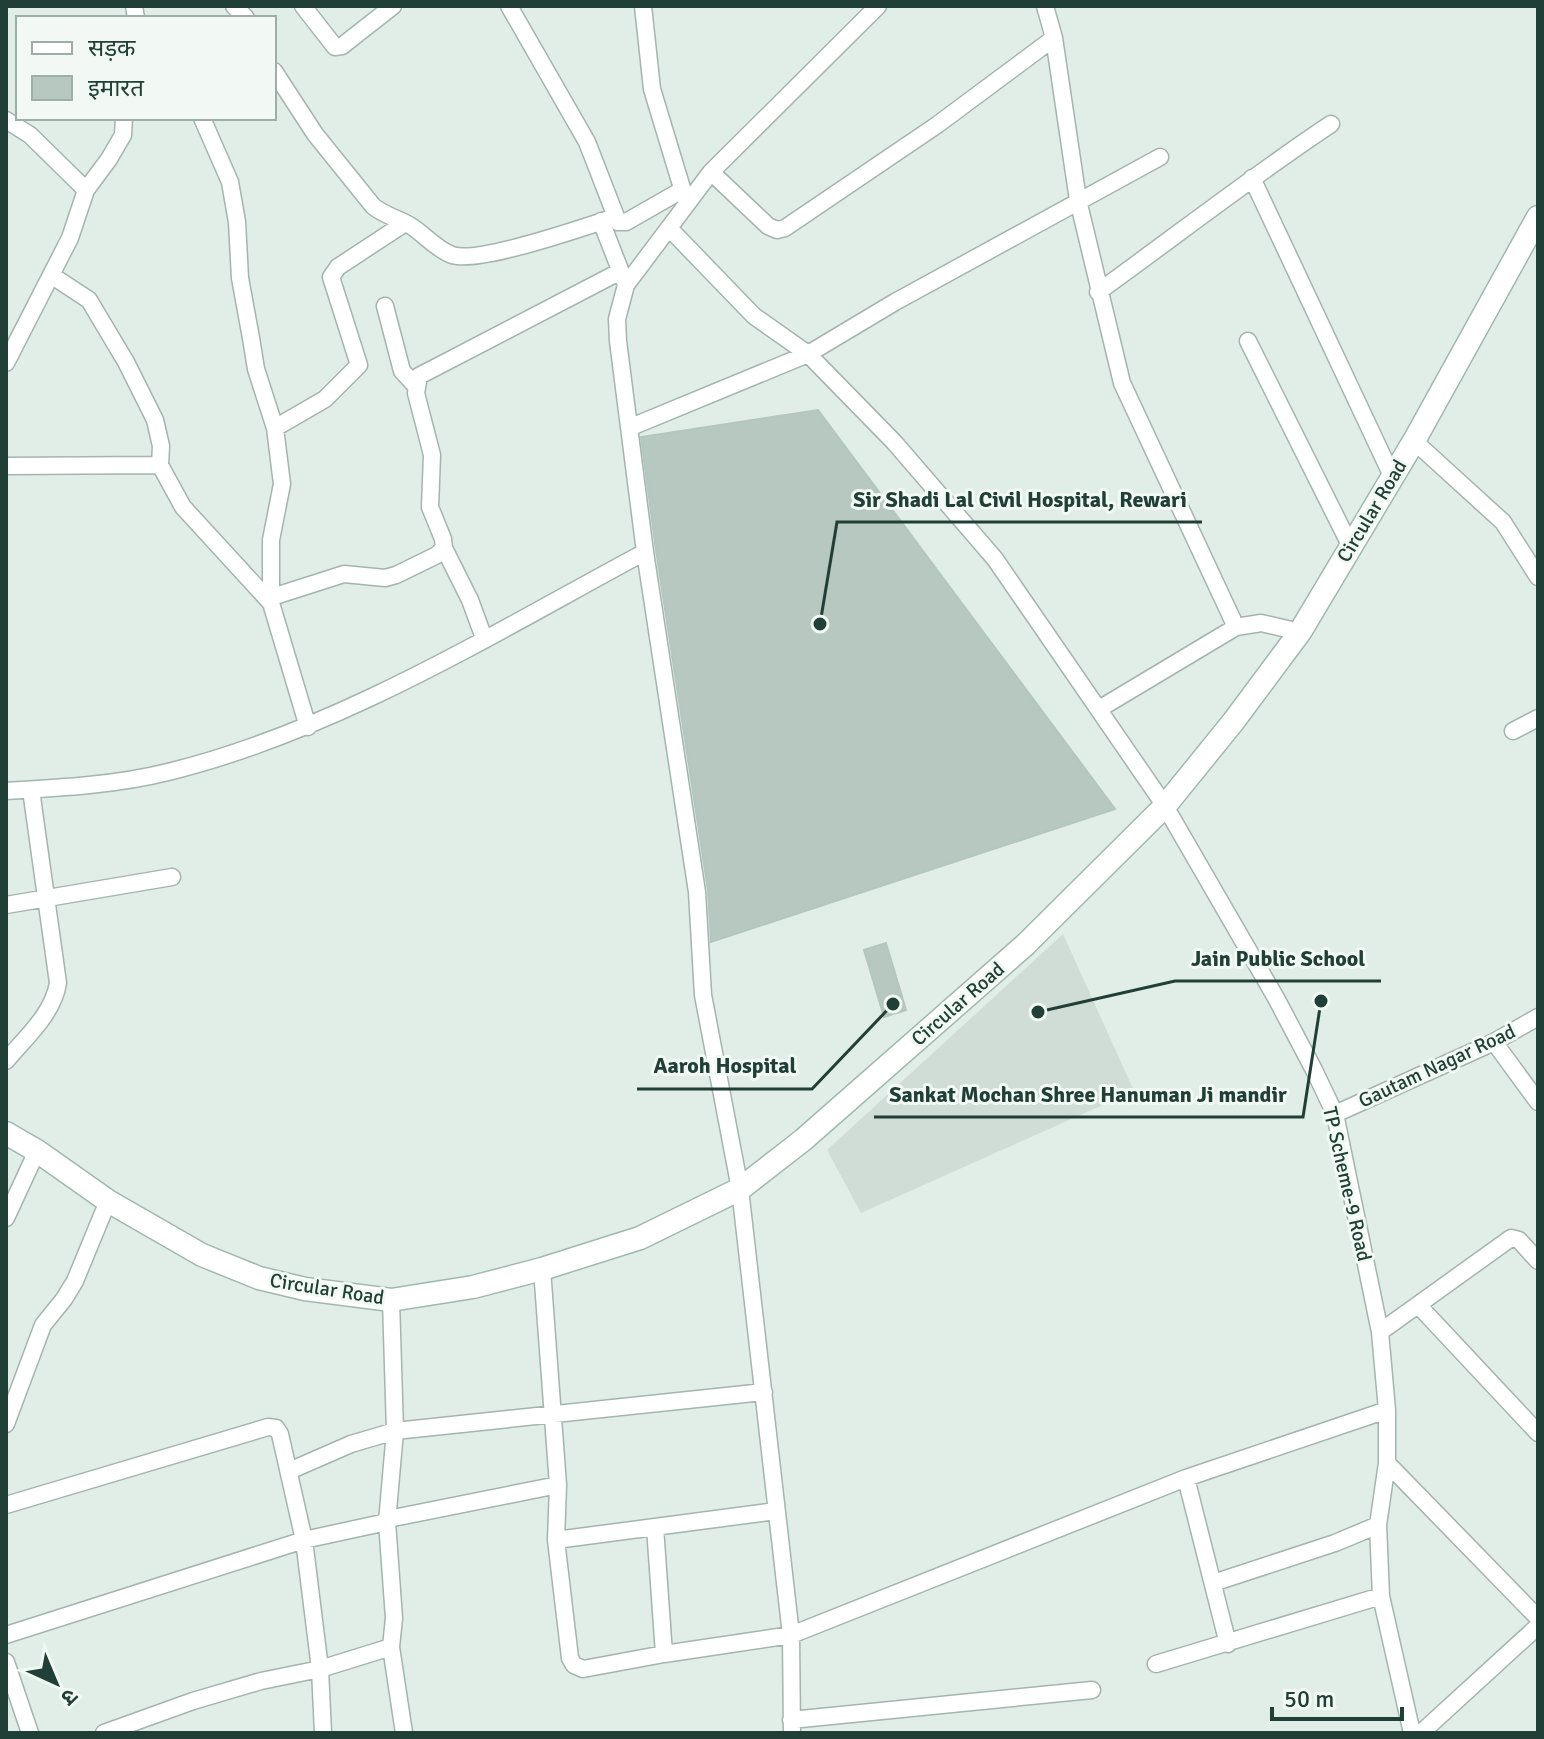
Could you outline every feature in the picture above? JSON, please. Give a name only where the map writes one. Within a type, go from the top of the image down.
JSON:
[{"type":"main road","name":"Circular Road","points":[[6,1133],[108,1201],[202,1255],[259,1278],[305,1289],[391,1300],[473,1287],[640,1238],[740,1189],[803,1140],[1025,945],[1165,806],[1300,632],[1414,441],[1538,217]]},
{"type":"street","points":[[303,6],[335,47],[342,46],[393,6]]},
{"type":"street","points":[[509,6],[587,142],[623,278],[617,319],[618,341],[645,552],[697,892],[703,995],[740,1189],[791,1635],[791,1726],[1092,1690]]},
{"type":"street","points":[[415,385],[422,373],[623,278],[669,228],[684,197],[652,89],[643,6]]},
{"type":"street","points":[[276,74],[315,134],[373,206],[456,256],[510,249],[608,219],[626,222],[684,197],[878,6]]},
{"type":"street","points":[[1045,6],[1054,38],[1078,200],[1122,383],[1236,627]]},
{"type":"street","points":[[711,172],[768,226],[777,230],[785,228],[937,125],[1054,38]]},
{"type":"street","points":[[6,120],[30,135],[86,190]]},
{"type":"street","points":[[6,363],[70,238],[86,190],[123,135],[124,120]]},
{"type":"street","points":[[203,120],[230,182],[237,222],[240,278],[254,359],[275,428],[282,484],[271,540],[271,600],[308,727]]},
{"type":"street","points":[[1098,292],[1252,178],[1331,124]]},
{"type":"street","points":[[631,427],[808,354],[895,302],[1160,157]]},
{"type":"street","points":[[1252,178],[1392,476]]},
{"type":"street","points":[[275,428],[325,399],[359,365],[331,277],[338,267],[405,223]]},
{"type":"street","name":"TP Scheme-9 Road","points":[[669,228],[754,316],[808,354],[894,442],[995,559],[1165,806],[1276,998],[1335,1114],[1380,1332],[1387,1410],[1387,1463],[1378,1525],[1381,1596],[1412,1733]]},
{"type":"street","points":[[51,275],[89,300],[126,362],[155,420],[161,446],[160,465],[183,507],[271,600]]},
{"type":"street","points":[[385,306],[402,371],[415,385],[432,455],[430,507],[444,548],[470,600],[484,638]]},
{"type":"street","points":[[1248,341],[1351,547]]},
{"type":"street","points":[[1414,441],[1503,522],[1538,577]]},
{"type":"street","points":[[6,466],[160,465]]},
{"type":"street","points":[[271,600],[344,574],[385,578],[396,575],[437,555],[444,548]]},
{"type":"street","points":[[6,791],[167,772],[308,727],[402,683],[645,552]]},
{"type":"street","points":[[1099,709],[1236,627],[1261,623],[1300,632]]},
{"type":"street","points":[[1513,731],[1538,718]]},
{"type":"street","points":[[6,1061],[55,998],[58,983],[31,790]]},
{"type":"street","points":[[6,905],[172,877]]},
{"type":"street","name":"Gautam Nagar Road","points":[[1335,1114],[1494,1042],[1538,1017]]},
{"type":"street","points":[[1494,1042],[1538,1102]]},
{"type":"street","points":[[6,1218],[37,1151]]},
{"type":"street","points":[[6,1424],[43,1325],[75,1281],[108,1201]]},
{"type":"street","points":[[1380,1332],[1511,1238],[1519,1240],[1538,1261]]},
{"type":"street","points":[[542,1269],[558,1485],[556,1540],[570,1658],[574,1665],[583,1669],[791,1635],[1186,1478],[1387,1410]]},
{"type":"street","points":[[391,1300],[395,1431],[387,1520],[393,1606],[391,1647],[404,1733]]},
{"type":"street","points":[[1419,1306],[1538,1433]]},
{"type":"street","points":[[289,1471],[351,1444],[395,1431],[764,1392]]},
{"type":"street","points":[[6,1505],[268,1427],[276,1428],[280,1434],[304,1540],[320,1669],[323,1733]]},
{"type":"street","points":[[1387,1463],[1538,1618]]},
{"type":"street","points":[[1186,1478],[1228,1644]]},
{"type":"street","points":[[6,1635],[304,1540],[558,1485]]},
{"type":"street","points":[[556,1540],[776,1511]]},
{"type":"street","points":[[1213,1583],[1335,1543],[1378,1525]]},
{"type":"street","points":[[655,1527],[664,1654]]},
{"type":"street","points":[[1156,1664],[1381,1596]]},
{"type":"street","points":[[1421,1733],[1538,1626]]},
{"type":"street","points":[[104,1733],[193,1701],[261,1681],[320,1669],[391,1647]]},
{"type":"street","points":[[6,1662],[30,1733]]},
{"type":"shaded area","points":[[1063,934],[1134,1091],[861,1213],[827,1150]]},
{"type":"building","points":[[818,410],[1115,809],[711,942],[708,890],[641,437]]},
{"type":"building","points":[[886,943],[906,1010],[884,1017],[864,950]]},
{"type":"place","name":"Sir Shadi Lal Civil Hospital, Rewari","points":[[820,624]]},
{"type":"place","name":"Sankat Mochan Shree Hanuman Ji mandir","points":[[1321,1001]]},
{"type":"place","name":"Aaroh Hospital","points":[[893,1004]]},
{"type":"place","name":"Jain Public School","points":[[1038,1012]]}]
